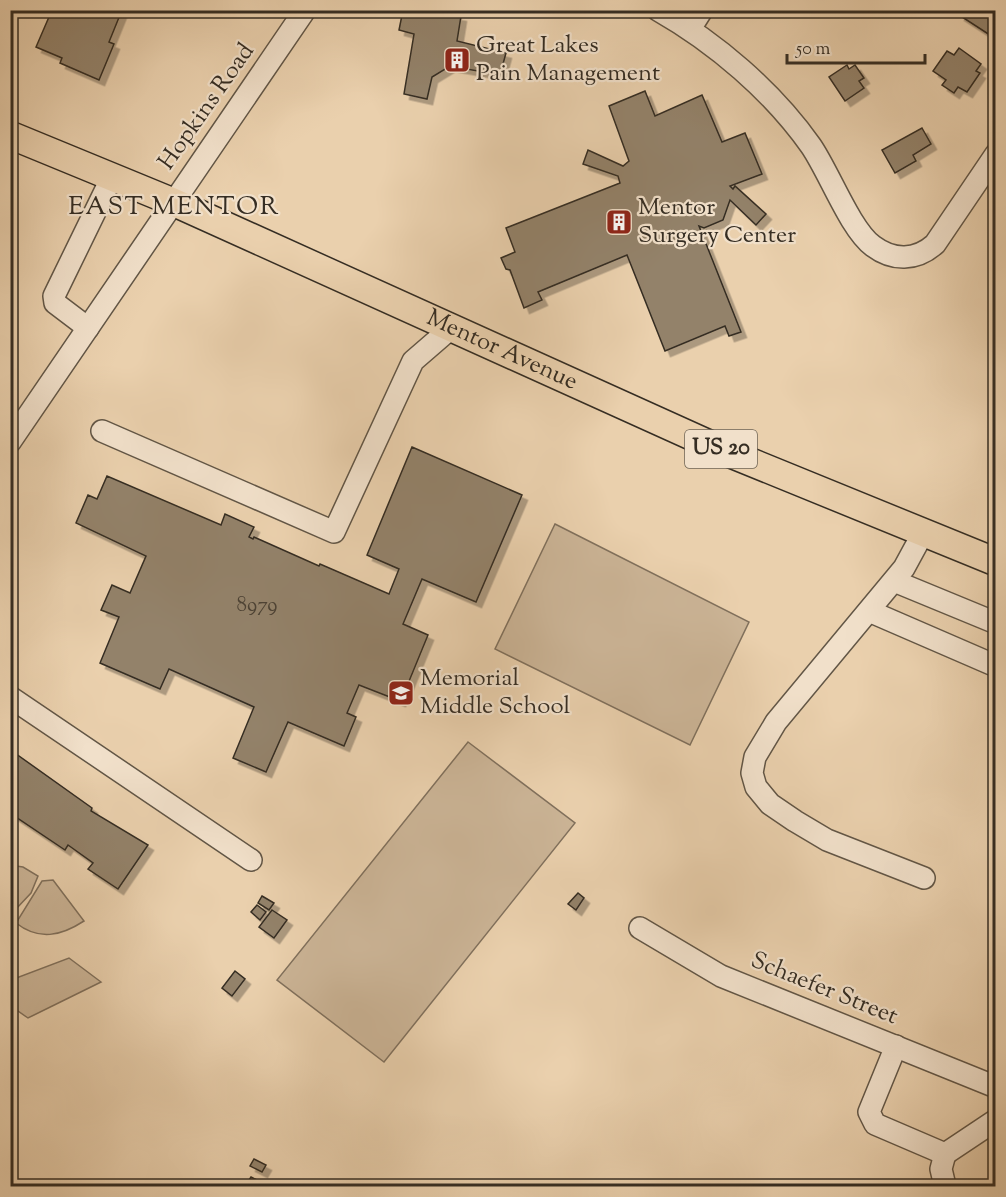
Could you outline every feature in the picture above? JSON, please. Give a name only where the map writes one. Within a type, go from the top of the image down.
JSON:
[{"type":"main road","name":"Mentor Avenue","points":[[10,135],[173,202],[731,454],[996,562]]},
{"type":"street","name":"Hopkins Road","points":[[10,442],[304,10]]},
{"type":"street","points":[[658,10],[690,29],[752,81],[787,115],[835,186],[862,237],[875,248],[893,256],[912,257],[926,252],[935,244],[996,154]]},
{"type":"street","points":[[690,29],[702,10]]},
{"type":"street","points":[[88,328],[55,303],[54,296],[112,177]]},
{"type":"street","points":[[102,431],[334,532],[413,361],[450,329]]},
{"type":"street","points":[[923,532],[904,568],[776,722],[755,757],[752,773],[756,787],[770,804],[795,821],[827,840],[924,878]]},
{"type":"street","points":[[894,580],[996,623]]},
{"type":"street","points":[[869,611],[996,666]]},
{"type":"street","points":[[17,701],[251,860]]},
{"type":"street","name":"Schaefer Street","points":[[639,928],[721,976],[996,1088]]},
{"type":"street","points":[[896,1046],[869,1112],[875,1124],[945,1154]]},
{"type":"street","points":[[945,1186],[941,1169],[945,1154],[992,1127]]},
{"type":"shaded area","points":[[555,524],[749,622],[690,745],[495,649]]},
{"type":"shaded area","points":[[468,742],[575,823],[384,1062],[277,980]]},
{"type":"shaded area","points":[[16,866],[23,867],[38,876],[31,893],[16,909],[11,909],[11,870]]},
{"type":"shaded area","points":[[53,880],[84,921],[67,930],[50,934],[33,932],[16,923],[42,881]]},
{"type":"shaded area","points":[[69,958],[101,982],[28,1018],[11,1006],[11,980]]},
{"type":"building","points":[[52,10],[122,10],[109,42],[114,44],[99,80],[60,63],[62,58],[36,47]]},
{"type":"building","name":"Great Lakes Pain Management","points":[[403,10],[456,10],[455,15],[461,16],[457,41],[506,53],[500,75],[450,66],[432,77],[427,99],[404,94],[414,34],[399,30]]},
{"type":"building","points":[[962,10],[996,10],[996,39],[959,15]]},
{"type":"building","points":[[959,48],[981,64],[976,71],[980,73],[967,92],[958,87],[954,93],[942,85],[946,80],[933,71],[947,51],[954,55]]},
{"type":"building","points":[[847,65],[849,69],[855,65],[864,78],[859,81],[864,88],[845,101],[829,77]]},
{"type":"building","name":"Mentor Surgery Center","points":[[645,91],[655,116],[702,95],[722,142],[745,133],[762,174],[730,186],[733,189],[735,186],[766,214],[756,225],[730,200],[723,220],[704,228],[699,226],[741,332],[729,336],[725,326],[665,351],[627,255],[538,292],[542,300],[524,308],[510,270],[506,269],[501,258],[515,252],[506,228],[620,183],[618,176],[583,164],[588,150],[623,166],[629,161],[609,106]]},
{"type":"building","points":[[922,128],[931,144],[913,155],[916,161],[895,173],[882,150]]},
{"type":"building","points":[[412,447],[522,495],[476,602],[422,579],[403,624],[428,635],[405,691],[400,701],[359,685],[347,713],[356,717],[344,746],[288,722],[266,772],[233,758],[254,707],[169,669],[160,689],[100,663],[119,617],[101,610],[112,585],[130,593],[146,556],[76,523],[88,495],[97,499],[107,476],[221,525],[225,514],[254,527],[249,537],[253,539],[254,537],[389,594],[399,569],[367,555]]},
{"type":"building","points":[[12,751],[92,808],[91,811],[148,845],[118,889],[88,869],[93,863],[68,845],[65,850],[10,813]]},
{"type":"building","points":[[578,893],[584,898],[576,910],[568,904]]},
{"type":"building","points":[[262,896],[274,903],[269,910],[258,903]]},
{"type":"building","points":[[257,905],[266,912],[260,920],[251,912]]},
{"type":"building","points":[[272,910],[287,920],[274,938],[259,927]]},
{"type":"building","points":[[235,971],[245,979],[232,996],[222,988]]},
{"type":"building","points":[[254,1159],[266,1165],[262,1172],[250,1166]]},
{"type":"building","points":[[251,1177],[269,1186],[245,1186]]},
{"type":"place","name":"Great Lakes Pain Management","points":[[457,60]]},
{"type":"place","name":"Mentor Surgery Center","points":[[619,222]]},
{"type":"place","name":"Memorial Middle School","points":[[401,693]]},
{"type":"district","name":"EAST MENTOR","points":[[174,207]]}]
